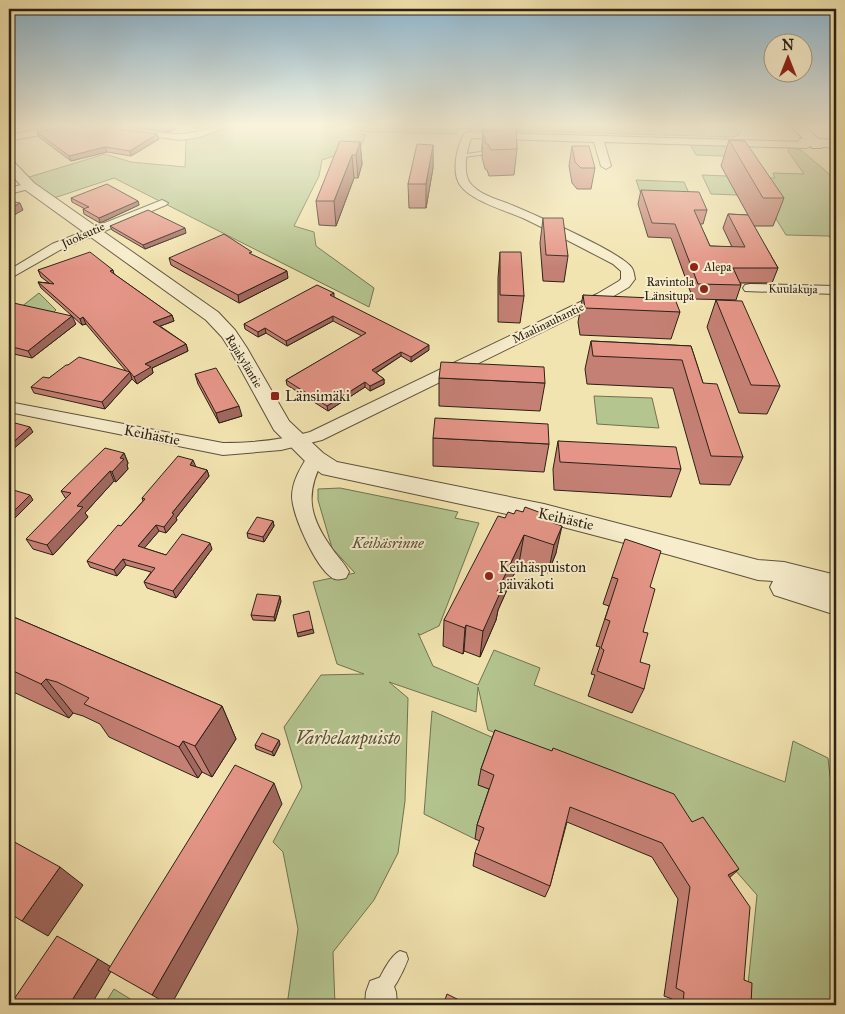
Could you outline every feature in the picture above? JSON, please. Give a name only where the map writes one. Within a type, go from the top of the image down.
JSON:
[{"type":"street","name":"Rajakyläntie","points":[[17,173],[29,186],[216,321],[229,334],[238,348],[281,425],[315,458]]},
{"type":"street","name":"Maalinauhantie","points":[[297,442],[335,429],[609,293],[624,284],[628,279],[627,270],[617,261],[478,193],[461,178],[461,173]]},
{"type":"street","points":[[9,192],[29,186]]},
{"type":"street","name":"Juoksutie","points":[[9,275],[39,255],[162,203]]},
{"type":"street","name":"Kuulakuja","points":[[750,288],[836,290]]},
{"type":"street","name":"Keihästie","points":[[9,407],[223,449],[254,448],[297,442]]},
{"type":"street","name":"Keihästie","points":[[315,458],[330,468],[346,472],[544,513],[670,545],[758,570],[784,572],[836,586]]},
{"type":"street","points":[[315,458],[302,486],[304,504],[312,534],[326,558],[340,572]]},
{"type":"street","name":"Keihästie","points":[[758,570],[783,587],[836,604]]},
{"type":"lane","points":[[381,998],[400,960]]},
{"type":"green space","points":[[41,173],[320,173],[294,226],[314,232],[316,246],[374,288],[369,307],[114,178],[54,198],[26,178]]},
{"type":"green space","points":[[773,173],[828,173],[836,185],[836,247],[829,236],[786,235],[762,196],[711,194],[702,175],[775,178]]},
{"type":"green space","points":[[636,180],[684,182],[693,202],[643,200]]},
{"type":"green space","points":[[39,293],[56,310],[52,314],[21,307]]},
{"type":"green space","points":[[594,396],[652,398],[659,428],[597,424]]},
{"type":"green space","points":[[340,488],[458,512],[455,518],[479,523],[439,626],[420,635],[418,633],[433,666],[478,685],[494,650],[540,668],[534,685],[785,782],[793,741],[828,758],[836,829],[836,1005],[746,1005],[757,895],[675,802],[488,730],[478,687],[476,712],[389,682],[408,698],[405,801],[398,853],[374,900],[333,952],[335,1005],[287,1005],[298,929],[283,852],[273,842],[302,787],[284,727],[321,675],[364,674],[337,664],[313,582],[355,573],[332,548],[318,500],[318,489]]},
{"type":"green space","points":[[432,711],[496,739],[479,785],[491,790],[475,839],[424,814]]},
{"type":"green space","points":[[114,989],[140,1005],[104,1005]]},
{"type":"building","points":[[327,173],[345,173],[334,201],[316,201]]},
{"type":"building","points":[[410,173],[428,173],[426,184],[408,184]]},
{"type":"building","points":[[749,173],[767,173],[784,198],[763,198]]},
{"type":"building","points":[[107,184],[138,201],[99,218],[83,209],[89,207],[71,198]]},
{"type":"building","points":[[641,190],[699,192],[707,210],[694,210],[710,246],[745,247],[728,214],[748,215],[778,268],[733,268],[741,285],[698,284],[675,224],[652,223]]},
{"type":"building","points":[[9,201],[20,203],[9,209]]},
{"type":"building","points":[[148,210],[185,228],[143,245],[110,226]]},
{"type":"building","points":[[543,218],[563,218],[568,256],[546,255]]},
{"type":"building","points":[[224,234],[252,252],[249,253],[287,271],[238,295],[169,258]]},
{"type":"building","points":[[90,252],[113,270],[110,271],[172,315],[153,322],[186,344],[145,364],[151,367],[134,377],[83,317],[80,319],[38,282],[54,284],[38,270]]},
{"type":"building","points":[[500,252],[521,252],[524,296],[500,295]]},
{"type":"building","points":[[317,285],[334,293],[330,295],[429,345],[411,357],[401,352],[372,370],[384,379],[370,386],[365,382],[327,406],[286,380],[366,333],[333,316],[286,341],[265,328],[258,332],[244,324]]},
{"type":"building","points":[[583,295],[675,299],[680,312],[585,308]]},
{"type":"building","points":[[716,300],[742,301],[780,386],[751,385]]},
{"type":"building","points":[[9,302],[72,316],[28,351],[9,346]]},
{"type":"building","points":[[591,341],[691,346],[703,383],[717,384],[743,457],[711,456],[682,360],[593,356]]},
{"type":"building","points":[[79,357],[130,372],[102,402],[31,387],[43,377],[49,378]]},
{"type":"building","points":[[441,362],[544,367],[545,383],[439,378]]},
{"type":"building","points":[[216,368],[239,406],[216,413],[195,374]]},
{"type":"building","points":[[435,418],[548,424],[549,444],[433,438]]},
{"type":"building","points":[[15,423],[30,427],[9,446],[9,429]]},
{"type":"building","points":[[558,441],[676,447],[681,469],[560,462]]},
{"type":"building","points":[[105,448],[124,453],[120,458],[124,459],[77,506],[83,507],[47,545],[26,539],[71,493],[61,491]]},
{"type":"building","points":[[178,456],[193,460],[190,465],[207,470],[172,513],[174,514],[164,527],[156,525],[138,546],[166,555],[182,534],[210,543],[173,591],[144,582],[155,568],[123,559],[114,570],[87,561],[118,525],[121,526],[145,499],[142,498]]},
{"type":"building","points":[[10,489],[30,495],[9,516],[9,491]]},
{"type":"building","points":[[525,507],[555,518],[553,523],[562,526],[554,545],[524,535],[497,592],[500,593],[483,631],[466,625],[465,628],[444,620],[498,516],[505,518],[508,512],[514,514],[516,510],[523,512]]},
{"type":"building","points":[[257,517],[273,521],[263,537],[247,533]]},
{"type":"building","points":[[625,539],[661,551],[650,587],[655,589],[643,632],[648,633],[640,662],[650,665],[644,689],[597,671],[604,650],[601,648],[610,621],[605,619],[618,579],[612,577]]},
{"type":"building","points":[[257,594],[280,596],[274,617],[251,615]]},
{"type":"building","points":[[309,611],[313,629],[297,633],[293,615]]},
{"type":"building","points":[[9,615],[222,706],[195,746],[183,741],[179,747],[84,704],[89,698],[57,682],[46,679],[41,684],[9,669]]},
{"type":"building","points":[[495,730],[552,751],[553,748],[674,794],[692,822],[703,817],[739,869],[728,875],[750,907],[744,980],[752,983],[751,1005],[683,1005],[684,992],[676,988],[690,887],[662,843],[570,807],[550,886],[475,853],[484,828],[477,825],[494,775],[481,769]]},
{"type":"building","points":[[262,733],[279,740],[272,752],[255,745]]},
{"type":"building","points":[[235,765],[274,783],[152,995],[108,970]]},
{"type":"building","points":[[9,839],[60,867],[22,921],[9,913]]},
{"type":"building","points":[[57,936],[98,959],[69,1005],[10,1005]]},
{"type":"building","points":[[447,994],[463,1002],[462,1005],[443,1005]]},
{"type":"place","name":"Alepa","points":[[694,267]]},
{"type":"place","name":"Ravintola Länsitupa","points":[[704,289]]},
{"type":"place","name":"Länsimäki","points":[[275,396]]},
{"type":"place","name":"Keihäspuiston päiväkoti","points":[[489,576]]},
{"type":"park label","name":"Keihäsrinne","points":[[388,543]]},
{"type":"park label","name":"Varhelanpuisto","points":[[348,738]]}]
